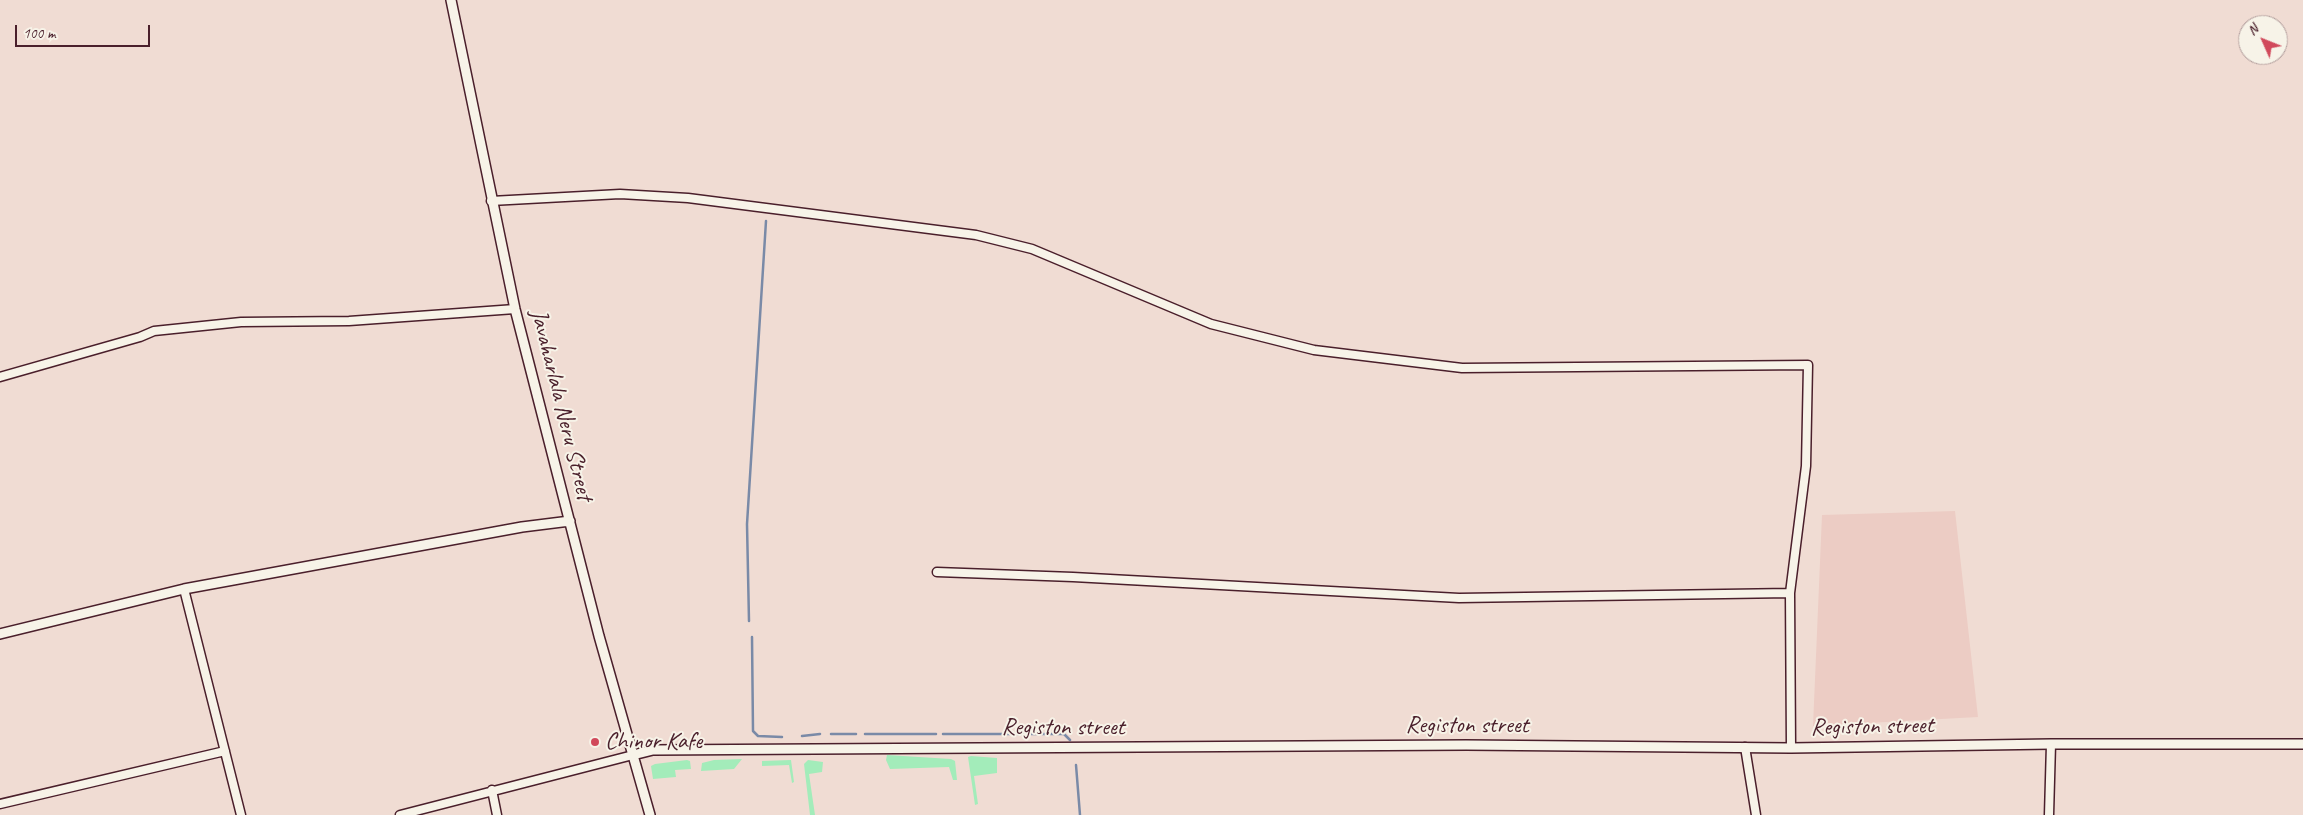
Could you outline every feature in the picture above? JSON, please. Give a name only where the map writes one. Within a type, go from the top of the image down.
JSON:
[{"type":"street","name":"Javaharlala Neru Street","points":[[451,0],[491,201],[515,309],[599,636],[650,815]]},
{"type":"street","points":[[491,201],[620,194],[688,198],[976,234],[1032,249],[1211,324],[1314,350],[1462,368],[1808,365],[1806,466],[1790,593],[1791,748]]},
{"type":"street","points":[[0,377],[140,337],[154,331],[241,322],[349,321],[515,309]]},
{"type":"street","points":[[0,634],[184,590],[522,527],[570,521]]},
{"type":"street","points":[[938,572],[1073,577],[1459,598],[1790,593]]},
{"type":"street","points":[[184,590],[241,815]]},
{"type":"street","points":[[2049,815],[2051,744]]},
{"type":"street","name":"Registon street","points":[[633,755],[653,750],[957,747],[1085,749],[1466,745],[1791,748],[2051,744],[2303,744]]},
{"type":"street","points":[[1745,748],[1756,815]]},
{"type":"street","points":[[0,804],[225,751]]},
{"type":"street","points":[[400,815],[633,755]]},
{"type":"street","points":[[492,790],[497,815]]},
{"type":"shaded area","points":[[1955,511],[1978,717],[1813,726],[1822,515]]},
{"type":"green space","points":[[887,755],[951,759],[955,761],[957,780],[953,780],[949,767],[890,769],[886,760]]},
{"type":"green space","points":[[968,757],[997,758],[997,773],[974,776],[978,804],[975,805]]},
{"type":"green space","points":[[742,759],[734,769],[701,771],[702,763],[714,760]]},
{"type":"green space","points":[[791,760],[794,782],[792,783],[789,765],[762,766],[762,761]]},
{"type":"green space","points":[[808,760],[823,762],[822,772],[809,774],[815,815],[810,815],[804,764]]},
{"type":"green space","points":[[690,761],[691,769],[675,770],[676,777],[653,779],[651,766]]},
{"type":"waterway","points":[[749,621],[747,524],[766,221]]},
{"type":"waterway","points":[[752,637],[753,731],[758,736],[782,737]]},
{"type":"waterway","points":[[802,736],[820,734]]},
{"type":"waterway","points":[[831,734],[856,734]]},
{"type":"waterway","points":[[865,734],[936,734]]},
{"type":"waterway","points":[[943,734],[1064,734],[1070,740]]},
{"type":"waterway","points":[[1076,765],[1080,815]]},
{"type":"place","name":"Chinor Kafe","points":[[595,742]]}]
